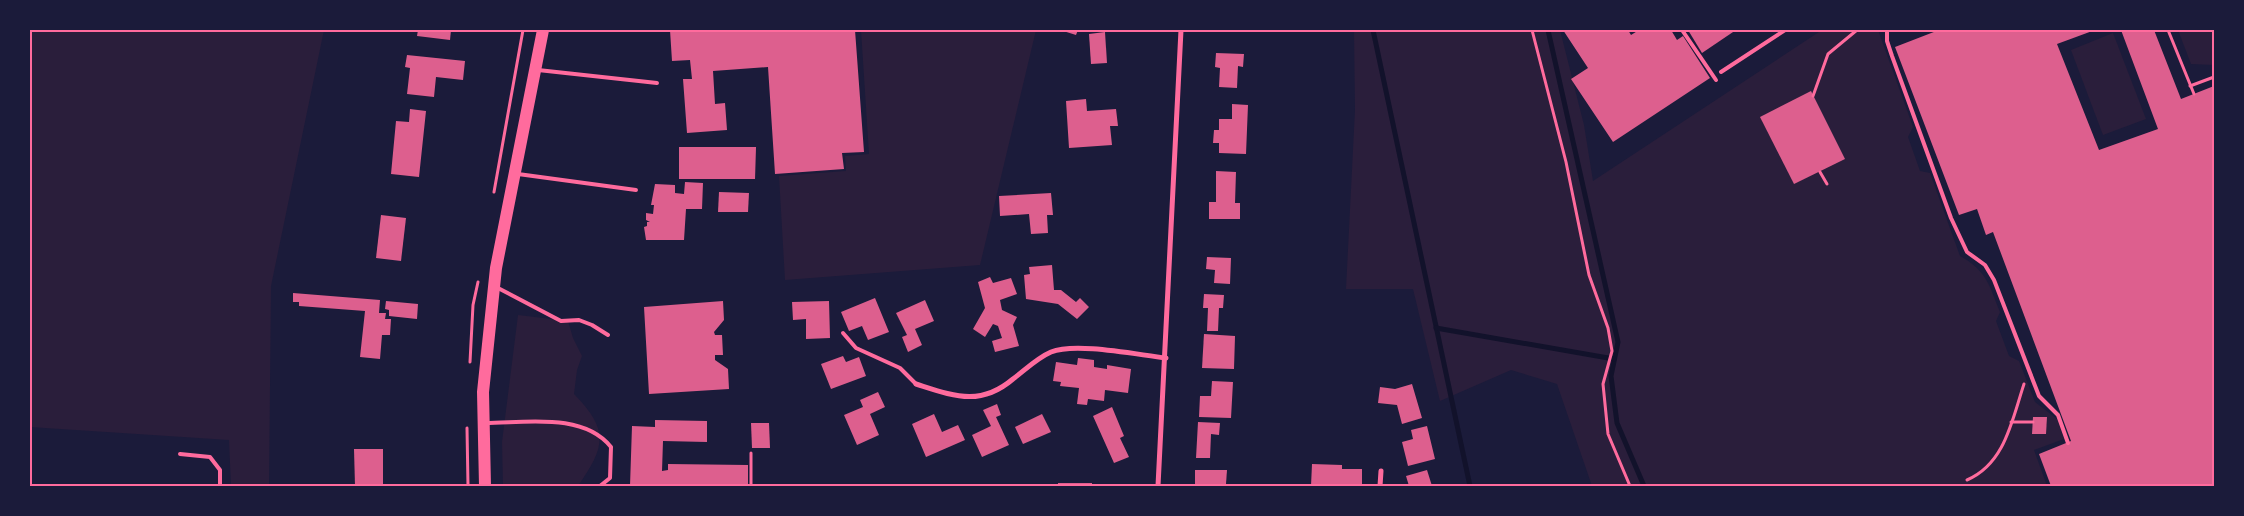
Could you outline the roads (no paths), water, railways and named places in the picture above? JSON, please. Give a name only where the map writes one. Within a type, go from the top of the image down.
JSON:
[{"type":"main road","points":[[484,486],[483,392],[494,286],[543,30]]},
{"type":"street","points":[[1158,486],[1166,358],[1181,30]]},
{"type":"street","points":[[916,384],[960,398],[979,396],[1000,390],[1051,352],[1068,349],[1166,358]]},
{"type":"street","points":[[1380,486],[1381,471]]},
{"type":"lane","points":[[1682,30],[1716,80]]},
{"type":"lane","points":[[1721,72],[1785,30]]},
{"type":"lane","points":[[1886,30],[1887,42],[1951,218],[1967,252],[1984,265],[1994,280],[2039,396],[2058,415],[2068,443]]},
{"type":"lane","points":[[536,70],[656,83]]},
{"type":"lane","points":[[516,174],[636,190]]},
{"type":"lane","points":[[494,286],[561,321],[579,320],[592,325],[608,335]]},
{"type":"lane","points":[[842,333],[856,348],[900,368],[916,384]]},
{"type":"lane","points":[[483,423],[562,422],[589,429],[612,447],[610,478],[600,486]]},
{"type":"lane","points":[[180,454],[210,456],[220,470],[220,486]]},
{"type":"waterway","points":[[1373,30],[1470,486]]},
{"type":"waterway","points":[[1548,30],[1618,342],[1611,376],[1617,423],[1644,486]]},
{"type":"waterway","points":[[1436,328],[1614,359]]}]
